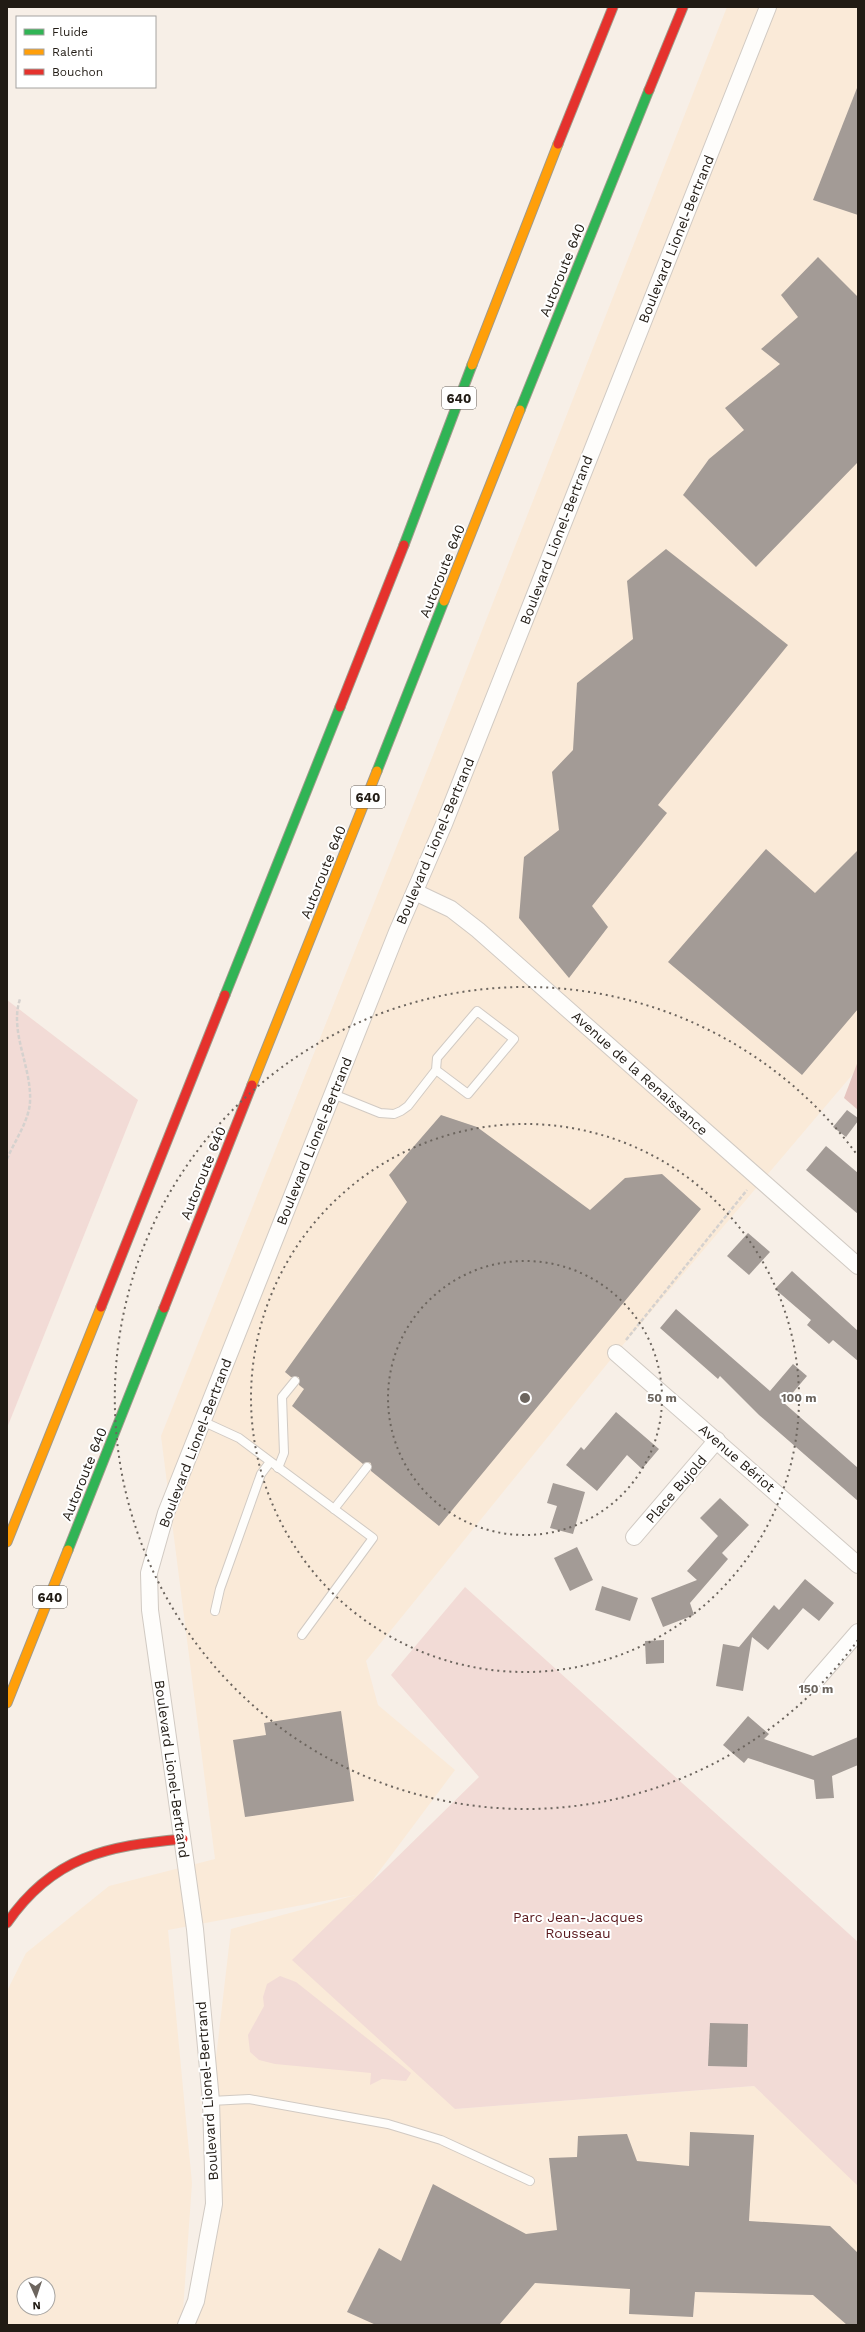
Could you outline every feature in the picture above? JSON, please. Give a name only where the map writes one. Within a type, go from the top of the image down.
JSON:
[{"type":"highway","name":"640","points":[[7,1542],[392,576],[527,221],[613,7]]},
{"type":"highway","name":"Autoroute 640","points":[[7,1703],[527,395],[683,7]]},
{"type":"highway","points":[[7,1923],[29,1894],[53,1873],[70,1864],[87,1856],[127,1845],[183,1839]]},
{"type":"street","name":"Boulevard Lionel-Bertrand","points":[[186,2325],[196,2301],[214,2204],[211,2101],[195,1929],[153,1639],[148,1591],[149,1573],[166,1513],[202,1421],[333,1094],[447,816],[768,7]]},
{"type":"street","name":"Avenue de la Renaissance","points":[[415,892],[451,909],[478,930],[858,1266]]},
{"type":"street","name":"Avenue Bériot","points":[[616,1353],[858,1565]]},
{"type":"street","name":"Place Bujold","points":[[634,1537],[717,1440]]},
{"type":"street","points":[[812,1685],[858,1632]]},
{"type":"lane","points":[[333,1094],[380,1113],[394,1114],[408,1106],[436,1070],[437,1058],[477,1011],[514,1039],[468,1094],[436,1070]]},
{"type":"lane","points":[[278,1468],[284,1452],[282,1397],[295,1381]]},
{"type":"lane","points":[[202,1421],[240,1438],[372,1538],[302,1635]]},
{"type":"lane","points":[[215,1611],[220,1589],[261,1474],[270,1462]]},
{"type":"lane","points":[[334,1509],[367,1467]]},
{"type":"lane","points":[[211,2101],[249,2099],[388,2124],[441,2140],[530,2181]]},
{"type":"path","points":[[7,1159],[30,1102],[27,1068],[15,1021],[20,999]]},
{"type":"path","points":[[616,1353],[758,1177]]},
{"type":"shaded area","points":[[727,7],[858,7],[858,1068],[616,1353],[366,1661],[378,1705],[455,1770],[363,1893],[455,2109],[754,2086],[858,2183],[858,2325],[190,2325],[214,2204],[211,2101],[231,1929],[356,1895],[168,1930],[192,2183],[182,2325],[7,2325],[7,1991],[26,1953],[109,1886],[215,1859],[161,1436],[426,773]]},
{"type":"shaded area","points":[[858,1061],[858,1110],[844,1098]]},
{"type":"green space","points":[[7,1000],[138,1100],[7,1428]]},
{"type":"green space","name":"Parc Jean-Jacques Rousseau","points":[[465,1587],[858,1942],[858,2186],[754,2086],[455,2109],[292,1960],[479,1777],[391,1675]]},
{"type":"green space","points":[[280,1976],[296,1982],[411,2073],[406,2081],[382,2079],[370,2085],[371,2073],[275,2064],[259,2060],[250,2052],[248,2035],[264,2006],[263,1997],[267,1984]]},
{"type":"building","points":[[857,88],[858,89],[858,215],[813,200]]},
{"type":"building","points":[[818,257],[858,297],[858,462],[756,567],[683,495],[709,459],[744,430],[725,408],[780,364],[761,349],[798,317],[781,295]]},
{"type":"building","points":[[666,549],[788,645],[658,805],[667,813],[592,906],[608,927],[569,978],[519,918],[524,857],[559,830],[552,772],[573,750],[577,683],[633,639],[627,581]]},
{"type":"building","points":[[766,849],[815,893],[858,850],[858,1009],[802,1075],[668,962]]},
{"type":"building","points":[[847,1110],[858,1118],[858,1121],[846,1137],[833,1127]]},
{"type":"building","points":[[441,1115],[477,1127],[590,1210],[625,1178],[662,1174],[701,1209],[439,1526],[371,1471],[371,1463],[367,1462],[363,1464],[292,1406],[304,1389],[299,1385],[299,1377],[291,1377],[285,1372],[407,1202],[389,1175]]},
{"type":"building","points":[[826,1146],[858,1173],[858,1214],[806,1170]]},
{"type":"building","points":[[748,1233],[770,1252],[749,1275],[727,1256]]},
{"type":"building","points":[[792,1271],[858,1331],[858,1361],[833,1340],[829,1344],[807,1325],[811,1320],[775,1289]]},
{"type":"building","points":[[676,1309],[770,1391],[793,1364],[807,1376],[784,1403],[858,1468],[858,1501],[759,1415],[720,1376],[718,1379],[660,1328]]},
{"type":"building","points":[[616,1412],[659,1449],[642,1469],[627,1455],[597,1491],[566,1465],[581,1447],[584,1450]]},
{"type":"building","points":[[553,1483],[585,1492],[573,1534],[550,1528],[557,1506],[547,1503]]},
{"type":"building","points":[[720,1498],[749,1525],[722,1553],[728,1559],[690,1603],[694,1615],[663,1627],[651,1598],[697,1580],[687,1571],[718,1536],[700,1518]]},
{"type":"building","points":[[577,1547],[593,1580],[570,1591],[554,1558]]},
{"type":"building","points":[[805,1579],[834,1603],[819,1621],[803,1608],[768,1650],[752,1637],[743,1691],[716,1686],[723,1644],[739,1647],[774,1605],[779,1610]]},
{"type":"building","points":[[602,1586],[638,1598],[630,1621],[595,1610]]},
{"type":"building","points":[[664,1640],[664,1663],[646,1664],[645,1641]]},
{"type":"building","points":[[341,1711],[354,1801],[245,1817],[233,1740],[266,1735],[264,1723]]},
{"type":"building","points":[[748,1716],[769,1734],[764,1739],[813,1756],[858,1737],[858,1765],[832,1776],[834,1798],[816,1799],[814,1780],[748,1758],[744,1763],[723,1745]]},
{"type":"building","points":[[710,2023],[748,2024],[747,2067],[708,2066]]},
{"type":"building","points":[[690,2132],[754,2135],[749,2221],[830,2226],[858,2253],[858,2325],[847,2325],[813,2295],[695,2292],[693,2317],[629,2314],[630,2289],[535,2283],[499,2325],[376,2325],[347,2312],[379,2248],[401,2261],[433,2184],[526,2234],[557,2230],[549,2158],[577,2157],[578,2136],[627,2134],[637,2161],[689,2166]]},
{"type":"traffic: fast","points":[[520,410],[649,90]]},
{"type":"traffic: fast","points":[[404,545],[472,365]]},
{"type":"traffic: fast","points":[[377,771],[444,601]]},
{"type":"traffic: fast","points":[[225,995],[340,707]]},
{"type":"traffic: fast","points":[[68,1550],[164,1308]]},
{"type":"traffic: slow","points":[[472,365],[558,144]]},
{"type":"traffic: slow","points":[[444,601],[520,410]]},
{"type":"traffic: slow","points":[[252,1085],[377,771]]},
{"type":"traffic: slow","points":[[7,1542],[101,1307]]},
{"type":"traffic: slow","points":[[7,1703],[68,1550]]},
{"type":"traffic: jam","points":[[558,144],[613,7]]},
{"type":"traffic: jam","points":[[649,90],[683,7]]},
{"type":"traffic: jam","points":[[340,707],[404,545]]},
{"type":"traffic: jam","points":[[101,1307],[225,995]]},
{"type":"traffic: jam","points":[[164,1308],[252,1085]]},
{"type":"traffic: jam","points":[[7,1923],[25,1900],[43,1883],[63,1869],[84,1858],[106,1851],[130,1846],[183,1839]]}]
